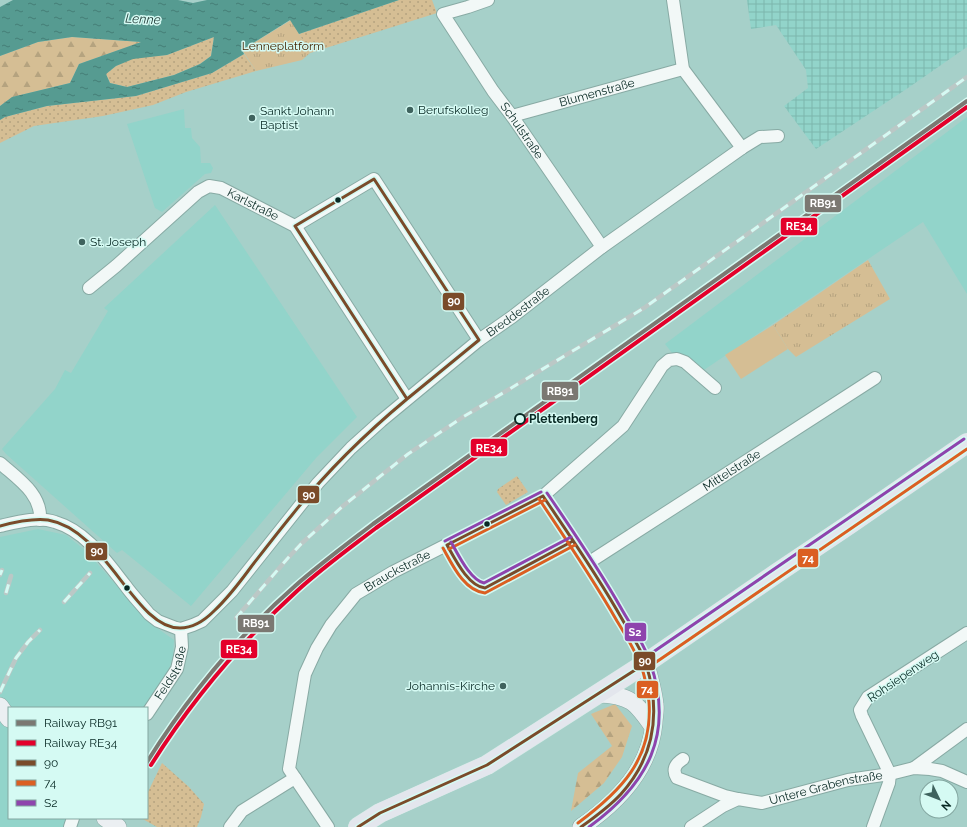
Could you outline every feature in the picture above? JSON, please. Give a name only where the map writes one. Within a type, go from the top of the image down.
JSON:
[{"type":"main road","points":[[358,827],[380,813],[487,765],[646,663],[967,443]]},
{"type":"main road","points":[[581,827],[595,818],[628,786],[637,775],[645,760],[651,744],[655,706],[646,663]]},
{"type":"main road","points":[[598,694],[613,694],[626,698],[639,708],[653,727]]},
{"type":"main road","points":[[0,706],[8,718]]},
{"type":"main road","points":[[106,819],[118,827]]},
{"type":"street","name":"Schulstraße","points":[[488,0],[443,14],[493,91],[512,116],[602,247]]},
{"type":"street","points":[[673,0],[683,69],[742,148]]},
{"type":"street","name":"Blumenstraße","points":[[512,116],[683,69]]},
{"type":"street","name":"Breddestraße","points":[[181,629],[193,626],[202,621],[218,606],[232,591],[318,483],[351,448],[407,399],[479,340],[512,317],[602,247],[742,148],[760,137],[778,136]]},
{"type":"street","points":[[295,226],[374,179],[479,340]]},
{"type":"street","name":"Karlstraße","points":[[89,288],[116,266],[198,192],[209,186],[221,188],[295,226],[407,399]]},
{"type":"street","name":"Brauckstraße","points":[[292,774],[305,674],[317,648],[331,625],[356,594],[393,572],[543,496],[623,426],[654,377],[662,366],[669,360],[677,359],[685,362],[714,388]]},
{"type":"street","name":"Mittelstraße","points":[[588,563],[875,378]]},
{"type":"street","points":[[0,463],[34,495],[39,504],[40,520]]},
{"type":"street","points":[[543,496],[609,596],[646,663]]},
{"type":"street","points":[[0,526],[21,521],[40,520],[55,522],[79,535],[93,546],[149,614],[163,624],[181,629]]},
{"type":"street","name":"Feldstraße","points":[[148,713],[177,670],[182,647],[181,629]]},
{"type":"street","name":"Rohsiepenweg","points":[[890,774],[862,716],[860,710],[863,703],[868,697],[967,633]]},
{"type":"street","points":[[914,768],[967,729]]},
{"type":"street","name":"Untere Grabenstraße","points":[[683,759],[677,763],[674,769],[677,778],[725,796],[762,803],[848,780],[890,774],[914,768]]},
{"type":"street","points":[[914,768],[942,771],[967,782]]},
{"type":"street","points":[[230,827],[242,810],[292,774],[328,827]]},
{"type":"street","points":[[874,827],[889,783],[890,774]]},
{"type":"street","points":[[691,827],[723,806],[738,799]]},
{"type":"shaded area","points":[[747,0],[967,0],[967,47],[816,149],[784,106],[808,88],[806,70],[776,25],[751,29]]},
{"type":"shaded area","points":[[184,109],[185,128],[191,128],[192,138],[200,147],[201,163],[210,163],[213,168],[211,173],[205,174],[162,212],[155,208],[127,124]]},
{"type":"shaded area","points":[[967,117],[967,294],[923,222],[692,378],[665,344]]},
{"type":"shaded area","points":[[215,205],[357,417],[316,458],[191,606],[122,550],[117,553],[2,449],[55,389],[65,370],[71,373],[108,311],[104,308]]},
{"type":"shaded area","points":[[38,529],[66,535],[86,551],[150,623],[174,640],[173,656],[168,673],[145,707],[8,707],[8,819],[67,819],[64,827],[0,827],[0,537]]},
{"type":"green space","points":[[399,0],[432,0],[437,13],[310,53],[299,34]]},
{"type":"green space","name":"Lenneplatform","points":[[291,20],[310,53],[302,60],[256,71],[242,50]]},
{"type":"green space","points":[[72,37],[142,42],[79,64],[70,83],[13,97],[0,106],[0,56],[38,42]]},
{"type":"green space","points":[[214,37],[211,56],[200,64],[174,75],[127,87],[110,83],[106,74],[116,66],[133,58],[167,55]]},
{"type":"green space","points":[[244,54],[256,71],[186,92],[153,105],[103,116],[34,126],[0,143],[0,120],[5,117],[47,106],[136,96],[212,73]]},
{"type":"green space","points":[[868,260],[890,299],[796,357],[788,349],[773,325]]},
{"type":"green space","points":[[773,325],[788,349],[741,379],[725,355]]},
{"type":"green space","points":[[517,476],[528,492],[506,505],[497,492],[498,489]]},
{"type":"green space","points":[[615,704],[632,726],[622,757],[604,783],[571,811],[578,773],[612,746],[591,714]]},
{"type":"green space","points":[[162,763],[189,787],[204,804],[197,827],[157,827],[143,819],[148,819],[148,792]]},
{"type":"water","name":"Lenne","points":[[13,0],[178,0],[193,3],[207,0],[399,0],[299,34],[290,20],[242,50],[244,54],[212,73],[136,96],[47,106],[5,117],[0,120],[0,106],[12,97],[70,83],[79,64],[141,42],[72,37],[38,42],[0,56],[0,7]],"holes":[[[214,37],[211,56],[200,64],[174,75],[127,87],[110,83],[106,74],[116,66],[133,59],[167,55]]]},
{"type":"railway","points":[[236,618],[301,544],[343,506],[408,454],[463,417],[644,308],[967,77]]},
{"type":"railway","points":[[0,575],[2,570]]},
{"type":"railway","points":[[64,602],[90,573]]},
{"type":"railway","points":[[6,593],[11,576]]},
{"type":"railway","points":[[0,692],[16,658],[28,642],[40,630]]},
{"type":"rail line","name":"RB91","points":[[148,760],[179,714],[233,647],[295,586],[324,562],[373,524],[967,101]]},
{"type":"rail line","name":"RE34","points":[[151,765],[200,695],[237,651],[276,610],[326,566],[376,528],[967,107]]},
{"type":"transit line","name":"90","points":[[374,179],[479,340],[407,399],[295,226],[374,179]]},
{"type":"transit line","name":"90","points":[[0,526],[24,521],[48,520],[69,528],[87,541],[104,559],[148,613],[164,624],[180,628],[190,627],[203,620],[219,606],[234,590],[318,484],[361,440],[407,399]]},
{"type":"transit line","name":"S2","points":[[643,659],[964,439]]},
{"type":"transit line","name":"74","points":[[649,667],[967,449]]},
{"type":"transit line","name":"S2","points":[[445,541],[541,492]]},
{"type":"transit line","name":"S2","points":[[547,493],[595,564],[641,641],[650,662],[657,688],[659,712],[657,735],[651,755],[641,775],[627,793],[610,811],[589,827]]},
{"type":"transit line","name":"90","points":[[543,496],[594,572],[638,646],[646,664],[651,682],[653,699],[654,716],[652,733],[648,749],[641,764],[621,794],[607,808],[581,827]]},
{"type":"transit line","name":"90","points":[[447,545],[543,496]]},
{"type":"transit line","name":"74","points":[[539,499],[589,574],[632,646],[643,670],[649,702],[649,722],[646,740],[640,757],[631,772],[608,799],[578,823]]},
{"type":"transit line","name":"74","points":[[449,549],[545,500]]},
{"type":"transit line","name":"S2","points":[[451,542],[469,572],[479,581],[484,583],[571,537]]},
{"type":"transit line","name":"90","points":[[447,545],[458,564],[468,577],[479,586],[485,588],[573,541]]},
{"type":"transit line","name":"74","points":[[443,548],[455,569],[465,582],[478,591],[485,593],[575,545]]},
{"type":"transit line","name":"90","points":[[358,827],[380,813],[487,765],[646,663]]},
{"type":"place","name":"Berufskolleg","points":[[410,110]]},
{"type":"place","name":"Sankt Johann Baptist","points":[[252,118]]},
{"type":"place","name":"St. Joseph","points":[[82,242]]},
{"type":"place","name":"Plettenberg","points":[[520,419]]},
{"type":"place","name":"Johannis-Kirche","points":[[503,686]]}]
